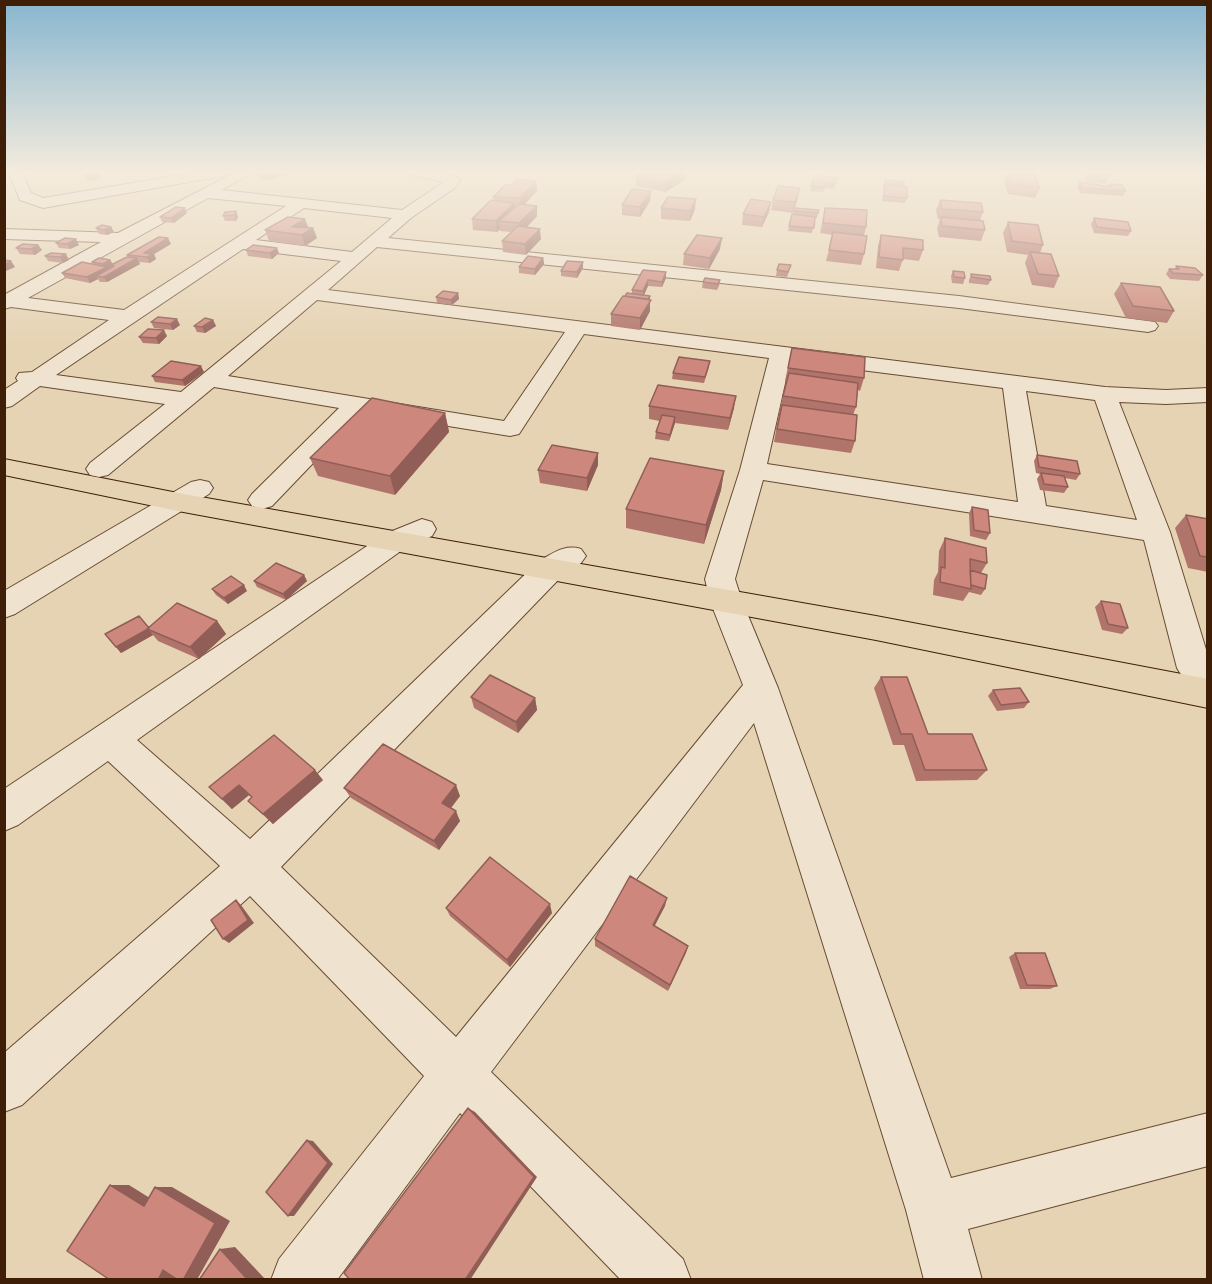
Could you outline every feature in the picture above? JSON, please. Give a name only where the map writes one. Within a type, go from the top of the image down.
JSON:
[{"type":"main road","points":[[6,465],[99,469],[189,495],[262,500],[408,535]]},
{"type":"main road","points":[[6,465],[189,495],[723,590],[876,628],[1204,677]]},
{"type":"street","points":[[6,302],[134,231]]},
{"type":"street","points":[[4,401],[128,316],[259,231]]},
{"type":"street","points":[[99,469],[183,399],[210,380],[314,294],[353,257],[387,231]]},
{"type":"street","points":[[4,234],[121,238]]},
{"type":"street","points":[[375,242],[959,302],[1148,326]]},
{"type":"street","points":[[240,243],[353,257]]},
{"type":"street","points":[[314,294],[1105,394],[1166,397],[1208,395]]},
{"type":"street","points":[[6,302],[128,316]]},
{"type":"street","points":[[210,380],[510,429],[578,328]]},
{"type":"street","points":[[781,354],[723,590],[761,688],[934,1210],[953,1280]]},
{"type":"street","points":[[4,374],[183,399]]},
{"type":"street","points":[[1013,381],[1033,513]]},
{"type":"street","points":[[1105,394],[1156,532],[1204,677]]},
{"type":"street","points":[[262,500],[355,405]]},
{"type":"street","points":[[753,470],[1156,532]]},
{"type":"street","points":[[4,606],[189,495]]},
{"type":"street","points":[[4,812],[108,738],[408,535]]},
{"type":"street","points":[[4,1086],[252,867],[560,562]]},
{"type":"street","points":[[300,1280],[458,1074],[761,688]]},
{"type":"street","points":[[108,738],[252,867],[662,1280]]},
{"type":"street","points":[[934,1210],[1208,1138]]},
{"type":"building","points":[[272,231],[308,231],[302,235]]},
{"type":"building","points":[[513,231],[538,231],[525,244],[502,241]]},
{"type":"building","points":[[1010,231],[1039,231],[1043,245],[1012,241]]},
{"type":"building","points":[[833,232],[867,236],[864,254],[829,250]]},
{"type":"building","points":[[697,235],[722,238],[710,258],[684,254]]},
{"type":"building","points":[[881,235],[923,240],[923,250],[903,248],[903,260],[879,257]]},
{"type":"building","points":[[159,237],[168,238],[144,253],[153,254],[147,257],[127,255]]},
{"type":"building","points":[[65,238],[76,239],[67,244],[56,243]]},
{"type":"building","points":[[23,244],[38,245],[31,249],[16,248]]},
{"type":"building","points":[[253,245],[277,248],[270,253],[246,250]]},
{"type":"building","points":[[1030,252],[1051,254],[1059,276],[1038,274]]},
{"type":"building","points":[[51,253],[66,254],[60,257],[45,256]]},
{"type":"building","points":[[528,256],[543,258],[535,269],[519,267]]},
{"type":"building","points":[[127,257],[137,258],[104,277],[96,276],[114,266],[111,265]]},
{"type":"building","points":[[99,258],[110,260],[103,264],[92,262]]},
{"type":"building","points":[[567,261],[583,262],[577,272],[561,271]]},
{"type":"building","points":[[82,262],[107,267],[87,277],[62,273]]},
{"type":"building","points":[[779,264],[791,265],[788,272],[777,270]]},
{"type":"building","points":[[1176,266],[1195,268],[1203,275],[1173,273],[1169,269],[1179,269]]},
{"type":"building","points":[[643,270],[666,272],[662,282],[648,280],[643,291],[632,290]]},
{"type":"building","points":[[953,271],[964,272],[965,278],[954,277]]},
{"type":"building","points":[[971,274],[990,276],[991,280],[972,277]]},
{"type":"building","points":[[705,278],[720,280],[718,284],[703,282]]},
{"type":"building","points":[[1121,283],[1160,287],[1174,311],[1133,306]]},
{"type":"building","points":[[443,291],[458,293],[451,300],[436,297]]},
{"type":"building","points":[[627,293],[650,296],[648,299],[625,296]]},
{"type":"building","points":[[623,296],[651,300],[640,318],[611,314]]},
{"type":"building","points":[[158,317],[177,319],[170,324],[151,322]]},
{"type":"building","points":[[205,318],[213,320],[202,327],[194,326]]},
{"type":"building","points":[[148,329],[164,330],[156,338],[139,337]]},
{"type":"building","points":[[792,348],[865,357],[864,378],[788,368]]},
{"type":"building","points":[[679,357],[710,361],[705,377],[673,373]]},
{"type":"building","points":[[171,361],[201,366],[182,380],[152,376]]},
{"type":"building","points":[[789,373],[858,383],[856,407],[783,396]]},
{"type":"building","points":[[658,385],[736,396],[730,418],[649,406]]},
{"type":"building","points":[[372,398],[445,413],[390,476],[310,458]]},
{"type":"building","points":[[782,405],[857,415],[855,441],[777,429]]},
{"type":"building","points":[[662,415],[675,417],[670,435],[656,432]]},
{"type":"building","points":[[552,445],[598,453],[587,478],[538,470]]},
{"type":"building","points":[[1037,455],[1077,461],[1080,474],[1039,467]]},
{"type":"building","points":[[650,458],[724,471],[706,525],[626,509]]},
{"type":"building","points":[[1041,473],[1064,476],[1068,487],[1044,484]]},
{"type":"building","points":[[972,507],[988,510],[990,533],[974,530]]},
{"type":"building","points":[[1186,515],[1208,519],[1208,557],[1200,556]]},
{"type":"building","points":[[945,538],[986,548],[987,563],[970,559],[971,589],[940,582],[941,567],[945,568]]},
{"type":"building","points":[[276,563],[304,575],[283,594],[254,581]]},
{"type":"building","points":[[970,570],[987,575],[985,589],[971,585]]},
{"type":"building","points":[[231,576],[244,585],[224,598],[212,589]]},
{"type":"building","points":[[1101,601],[1120,604],[1128,628],[1108,624]]},
{"type":"building","points":[[177,603],[217,621],[190,647],[147,629]]},
{"type":"building","points":[[139,616],[149,628],[116,647],[105,634]]},
{"type":"building","points":[[490,675],[535,698],[516,722],[471,697]]},
{"type":"building","points":[[881,677],[907,677],[928,734],[972,734],[987,770],[925,770],[912,734],[901,734]]},
{"type":"building","points":[[1020,688],[1029,702],[1001,705],[993,690]]},
{"type":"building","points":[[274,735],[315,770],[263,814],[248,801],[252,797],[239,785],[222,799],[209,787]]},
{"type":"building","points":[[383,744],[456,785],[442,803],[456,811],[434,841],[344,788]]},
{"type":"building","points":[[490,857],[550,904],[507,960],[446,908]]},
{"type":"building","points":[[630,876],[667,898],[653,925],[688,946],[670,985],[595,939]]},
{"type":"building","points":[[236,900],[248,920],[223,939],[211,920]]},
{"type":"building","points":[[1015,953],[1045,953],[1057,986],[1027,985]]},
{"type":"building","points":[[468,1108],[534,1177],[465,1280],[350,1280],[344,1273]]},
{"type":"building","points":[[307,1140],[328,1163],[288,1216],[266,1192]]},
{"type":"building","points":[[110,1185],[144,1206],[155,1187],[215,1223],[183,1280],[178,1280],[163,1270],[158,1280],[110,1280],[67,1251]]},
{"type":"building","points":[[220,1249],[248,1280],[199,1280]]}]
